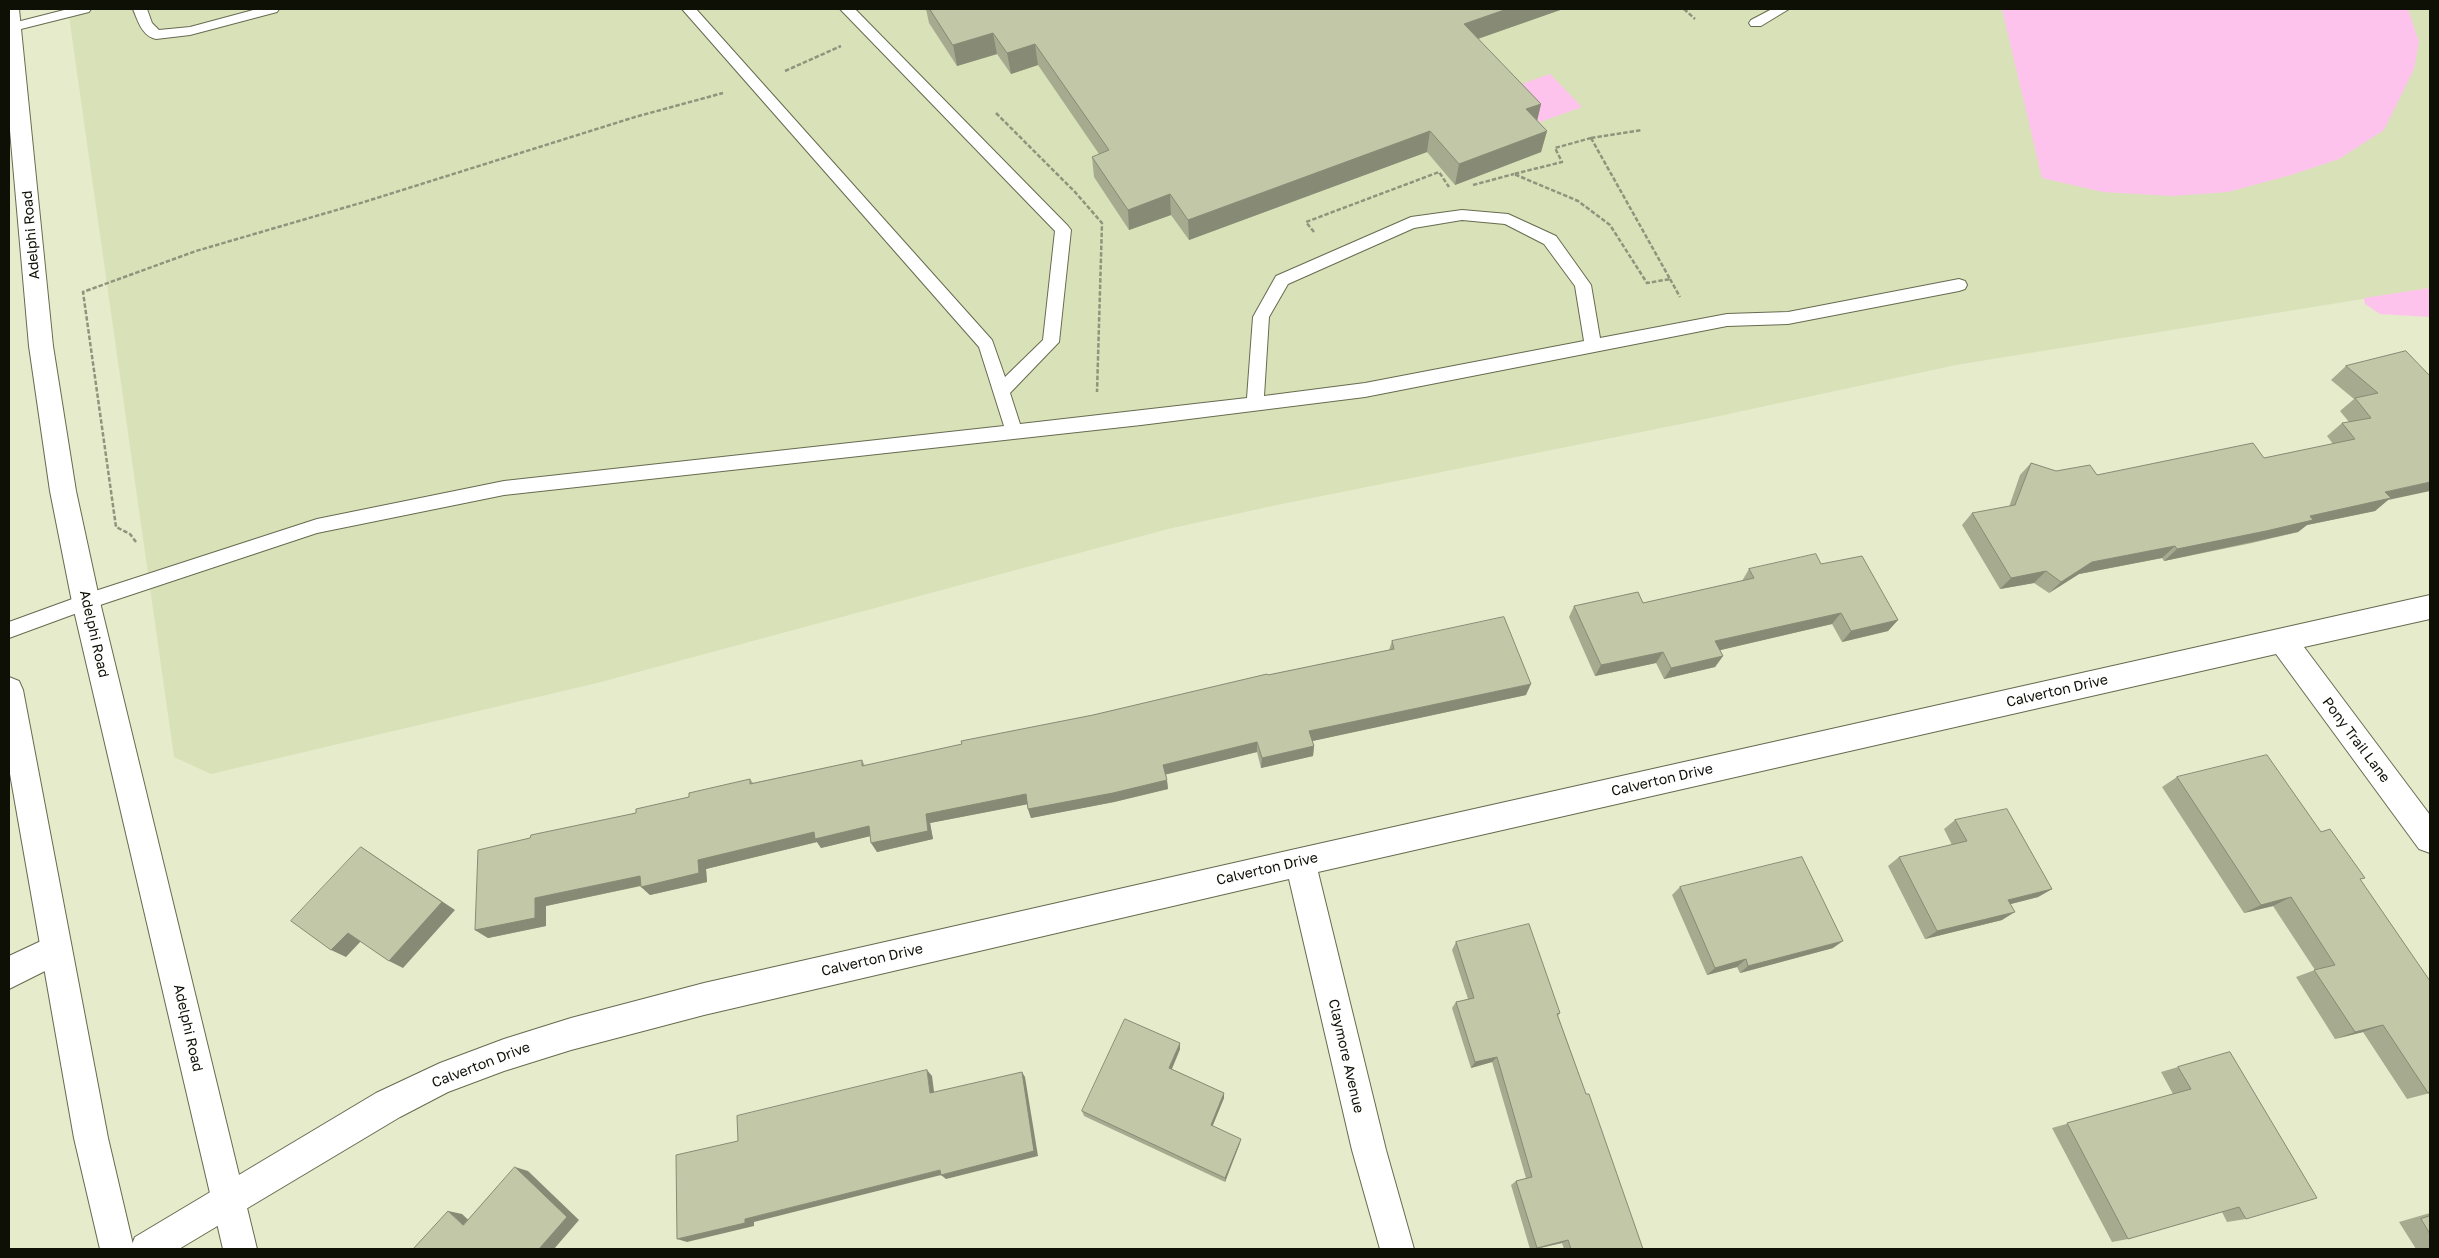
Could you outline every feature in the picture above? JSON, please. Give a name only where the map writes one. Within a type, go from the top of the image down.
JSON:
[{"type":"street","name":"Adelphi Road","points":[[9,22],[41,346],[63,491],[86,602],[240,1249]]},
{"type":"street","name":"Calverton Drive","points":[[147,1249],[229,1202],[388,1105],[440,1079],[504,1055],[571,1034],[704,999],[1300,862],[2430,607]]},
{"type":"street","name":"Pony Trail Lane","points":[[2282,640],[2430,839]]},
{"type":"street","points":[[9,690],[91,1138],[117,1249]]},
{"type":"street","name":"Claymore Avenue","points":[[1300,862],[1368,1150],[1397,1249]]},
{"type":"street","points":[[9,973],[56,949]]},
{"type":"lane","points":[[9,22],[84,9]]},
{"type":"lane","points":[[140,9],[146,25],[156,35],[190,31],[272,9]]},
{"type":"lane","points":[[689,9],[986,344],[1014,432]]},
{"type":"lane","points":[[847,9],[1063,230],[1051,342],[1001,392]]},
{"type":"lane","points":[[1756,23],[1782,9]]},
{"type":"lane","points":[[1255,404],[1261,318],[1282,280],[1411,223],[1462,215],[1508,220],[1550,240],[1583,285],[1593,346]]},
{"type":"lane","points":[[9,630],[86,602],[318,526],[504,488],[1014,432],[1365,390],[1727,320],[1788,318],[1959,285]]},
{"type":"path","points":[[1684,9],[1695,19]]},
{"type":"path","points":[[136,542],[130,534],[116,527],[82,292],[196,251],[364,202],[634,117],[755,84],[871,33]]},
{"type":"path","points":[[1642,130],[1591,138],[1554,148],[1562,162],[1514,174],[1578,201],[1610,225],[1647,283],[1670,279]]},
{"type":"path","points":[[1591,138],[1696,326]]},
{"type":"shaded area","points":[[68,9],[2430,9],[2430,288],[1956,365],[1696,421],[1272,506],[1168,529],[597,683],[211,774],[174,757]]},
{"type":"shaded area","points":[[2002,9],[2408,9],[2419,42],[2414,69],[2384,130],[2339,159],[2291,175],[2228,192],[2172,196],[2103,192],[2042,178]]},
{"type":"shaded area","points":[[1550,74],[1582,107],[1540,122],[1508,89]]},
{"type":"shaded area","points":[[2430,288],[2430,317],[2380,314],[2365,304],[2364,298]]},
{"type":"building","points":[[930,9],[1507,9],[1464,24],[1541,104],[1526,109],[1547,131],[1459,164],[1430,131],[1188,220],[1170,194],[1128,210],[1092,157],[1109,150],[1035,44],[1007,53],[993,33],[953,45]]},
{"type":"building","points":[[2406,351],[2430,376],[2430,482],[2385,492],[2391,498],[2310,516],[2313,520],[2266,531],[2177,549],[2175,546],[2092,562],[2061,582],[2046,571],[2011,578],[1972,513],[2015,505],[2031,463],[2056,471],[2090,465],[2097,475],[2253,443],[2264,458],[2355,439],[2342,423],[2371,418],[2355,398],[2378,393],[2346,366]]},
{"type":"building","points":[[1816,554],[1821,564],[1862,556],[1898,620],[1851,631],[1841,613],[1715,641],[1723,656],[1671,668],[1663,652],[1601,665],[1574,606],[1638,592],[1643,603],[1754,578],[1749,569]]},
{"type":"building","points":[[1504,617],[1531,684],[1309,731],[1314,746],[1262,758],[1257,742],[1163,765],[1167,780],[1113,793],[1028,809],[1026,794],[926,814],[928,831],[871,843],[869,826],[815,839],[814,832],[698,860],[699,873],[641,887],[640,876],[535,898],[535,918],[475,930],[478,850],[530,838],[531,835],[636,813],[636,809],[689,797],[689,793],[750,779],[750,784],[862,760],[862,766],[962,744],[961,741],[1093,715],[1267,674],[1394,649],[1392,641]]},
{"type":"building","points":[[2267,755],[2321,832],[2330,829],[2365,878],[2360,879],[2430,981],[2430,1093],[2428,1093],[2383,1025],[2355,1032],[2314,970],[2335,965],[2291,897],[2261,905],[2177,777]]},
{"type":"building","points":[[2007,809],[2052,889],[2008,900],[2015,912],[1937,931],[1899,857],[1967,841],[1955,820]]},
{"type":"building","points":[[361,847],[442,902],[389,961],[348,933],[331,950],[291,921]]},
{"type":"building","points":[[1802,857],[1843,941],[1748,966],[1746,959],[1715,968],[1680,887]]},
{"type":"building","points":[[1529,924],[1560,1013],[1557,1014],[1586,1094],[1589,1094],[1643,1249],[1571,1249],[1568,1240],[1537,1248],[1516,1181],[1532,1177],[1497,1057],[1475,1062],[1456,1002],[1474,998],[1456,942]]},
{"type":"building","points":[[1125,1019],[1180,1043],[1169,1068],[1224,1093],[1211,1125],[1241,1139],[1225,1178],[1082,1111]]},
{"type":"building","points":[[2230,1052],[2317,1198],[2246,1219],[2239,1207],[2128,1239],[2067,1123],[2191,1089],[2178,1067]]},
{"type":"building","points":[[927,1070],[930,1093],[1022,1072],[1034,1151],[941,1175],[940,1170],[745,1219],[745,1223],[677,1239],[676,1155],[738,1141],[737,1116]]},
{"type":"building","points":[[515,1167],[567,1217],[539,1249],[413,1249],[448,1211],[463,1225]]},
{"type":"building","points":[[2430,1216],[2430,1234],[2421,1219]]}]
